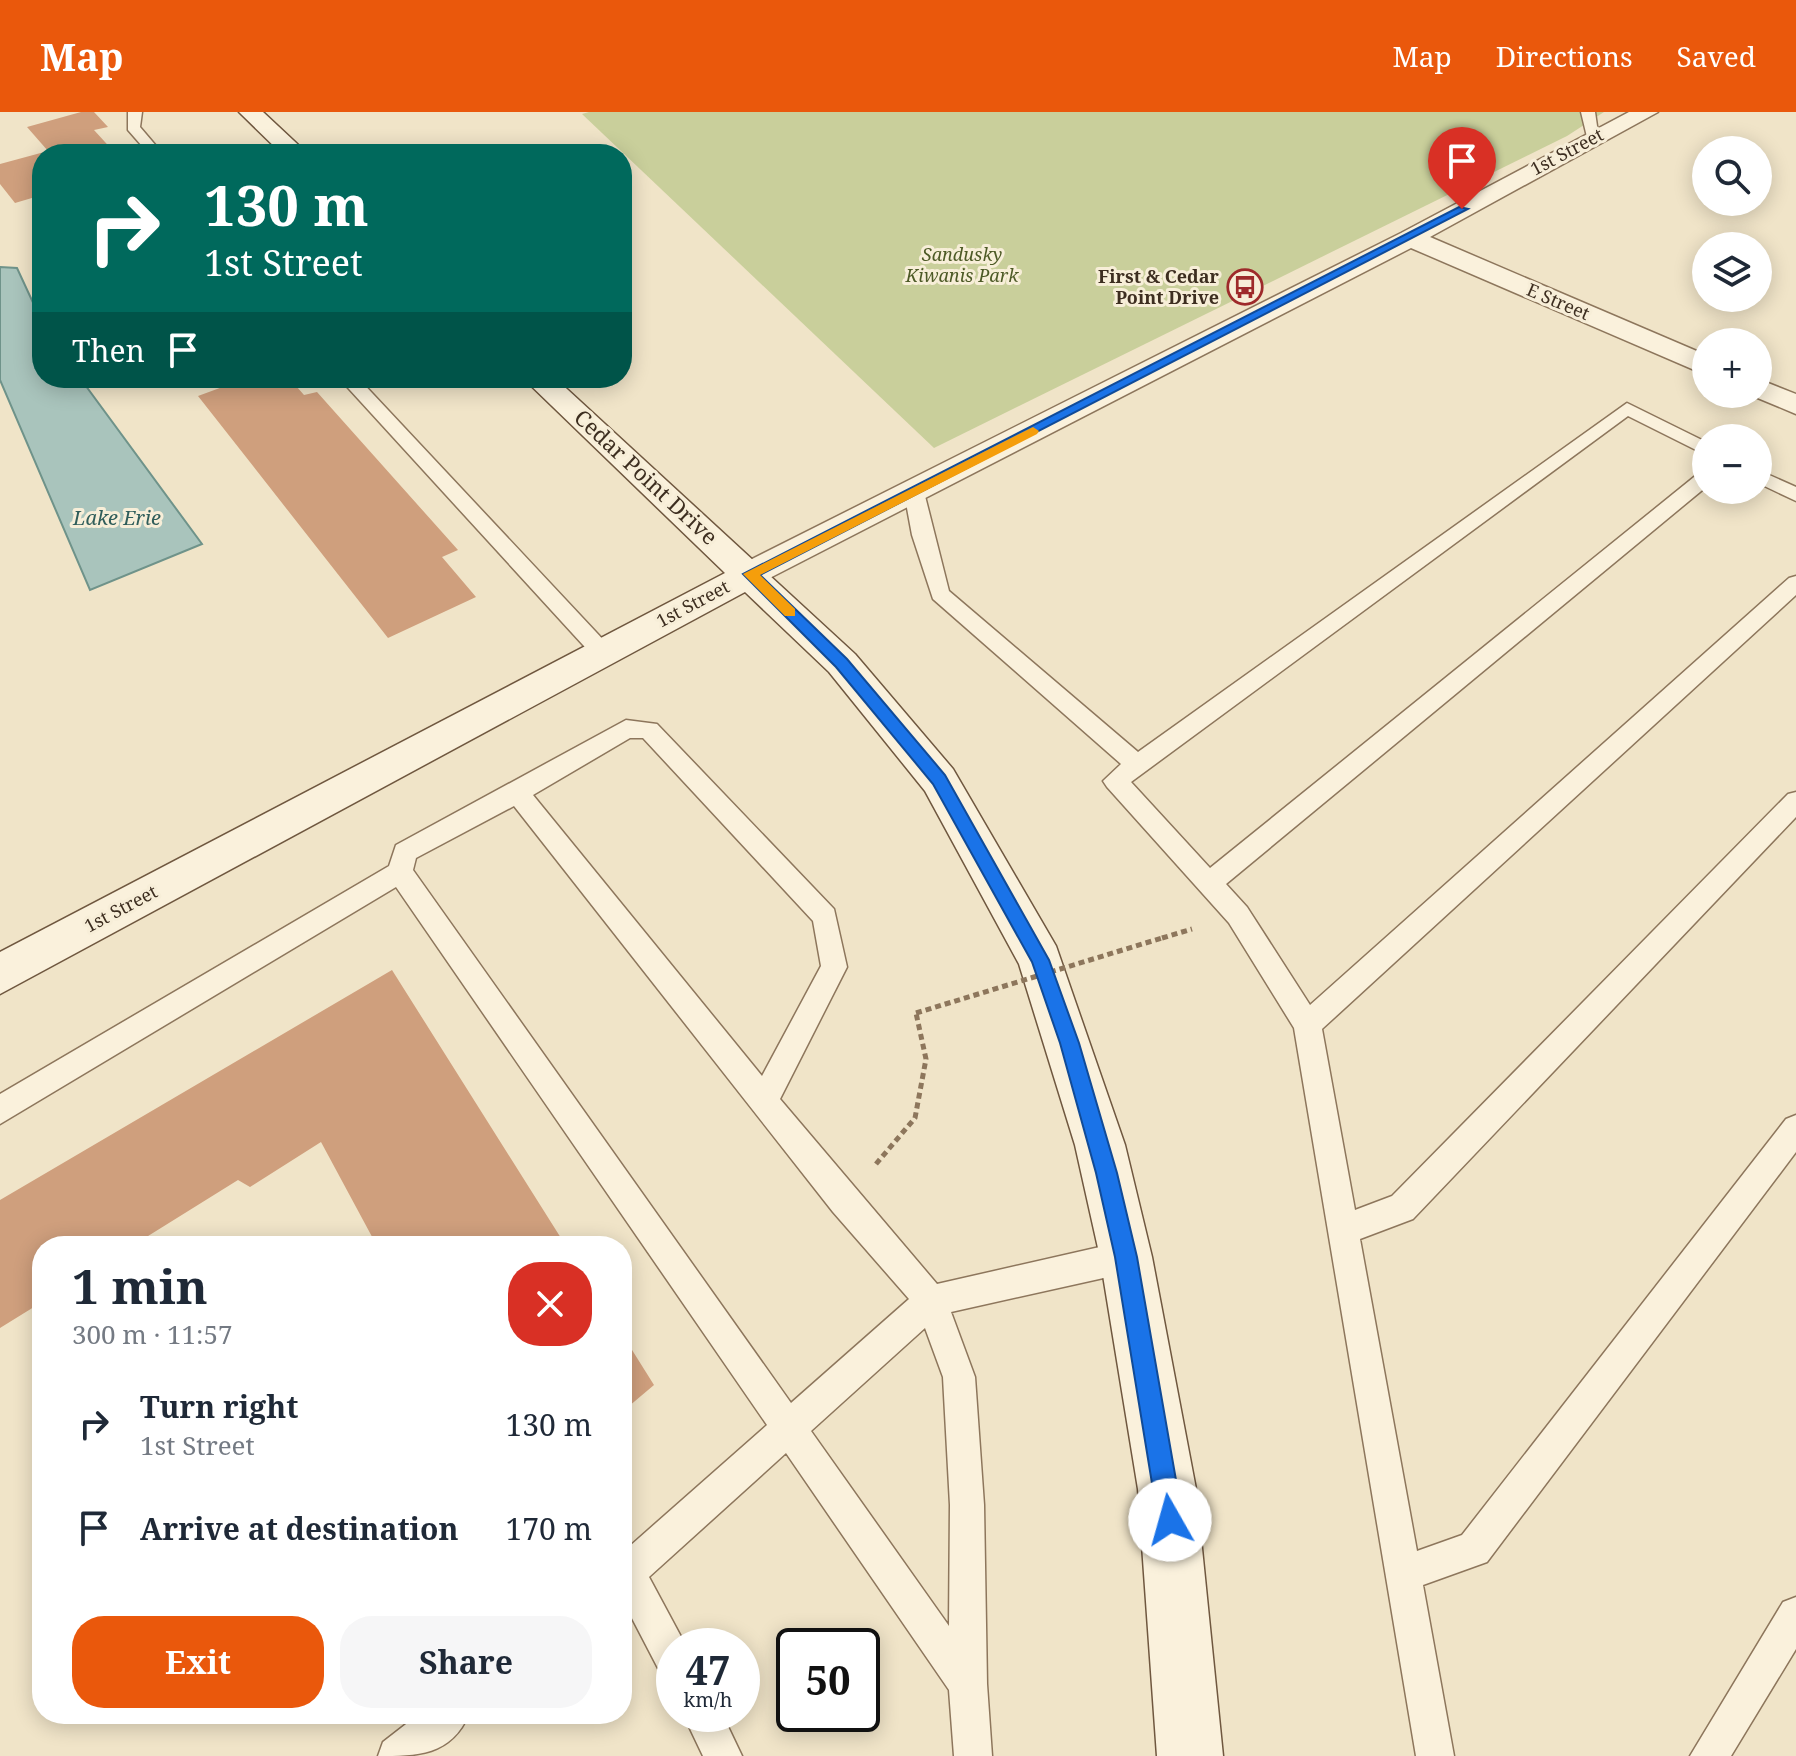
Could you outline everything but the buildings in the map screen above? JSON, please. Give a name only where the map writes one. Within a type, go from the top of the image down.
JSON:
[{"type":"main road","points":[[250,112],[285,144]]},
{"type":"main road","name":"1st Street","points":[[0,974],[750,574],[1410,238],[1591,124],[1647,112]]},
{"type":"main road","name":"E Street","points":[[1410,238],[1692,360]]},
{"type":"main road","name":"Cedar Point Drive","points":[[549,388],[842,663],[939,780],[987,860],[1040,960],[1070,1043],[1100,1145],[1126,1257],[1167,1489],[1190,1756]]},
{"type":"main road","points":[[1772,394],[1796,405]]},
{"type":"lane","points":[[135,112],[133,127],[147,144]]},
{"type":"lane","points":[[357,388],[602,652]]},
{"type":"lane","points":[[1435,1756],[1307,1025],[1238,915],[1115,781],[1627,408],[1692,442]]},
{"type":"lane","points":[[1772,483],[1796,495]]},
{"type":"lane","points":[[1208,884],[1692,488]]},
{"type":"lane","points":[[914,492],[922,535],[940,594],[1137,764]]},
{"type":"lane","points":[[1307,1025],[1796,583]]},
{"type":"lane","points":[[0,1110],[400,872],[405,852],[517,793],[626,729],[649,730],[825,917],[834,967],[764,1100]]},
{"type":"lane","points":[[517,793],[844,1201],[931,1301],[959,1377],[967,1505],[968,1684],[973,1756]]},
{"type":"lane","points":[[1342,1230],[1402,1208],[1796,801]]},
{"type":"lane","points":[[400,872],[968,1684]]},
{"type":"lane","points":[[1403,1574],[1474,1549],[1796,1129]]},
{"type":"lane","points":[[632,1569],[931,1301],[1126,1257]]},
{"type":"lane","points":[[632,1587],[656,1629]]},
{"type":"lane","points":[[1709,1756],[1796,1615]]},
{"type":"lane","points":[[401,1755],[438,1724]]},
{"type":"lane","points":[[711,1732],[723,1756]]},
{"type":"path","points":[[844,1201],[915,1118],[926,1059],[916,1013],[1162,938]]},
{"type":"green space","name":"Sandusky Kiwanis Park","points":[[1604,112],[1567,136],[934,448],[632,161],[632,144],[614,144],[582,114]]},
{"type":"water","name":"Lake Erie","points":[[0,267],[17,268],[32,300],[32,388],[87,388],[202,544],[90,590],[0,380]]},
{"type":"slow traffic","points":[[790,613],[750,574],[1033,431]]},
{"type":"place","name":"First & Cedar Point Drive","points":[[1245,287]]},
{"type":"route","points":[[1170,1520],[1126,1257],[1107,1173],[1070,1043],[1040,960],[987,860],[939,780],[842,663],[750,574],[1013,442],[1462,209]]}]
